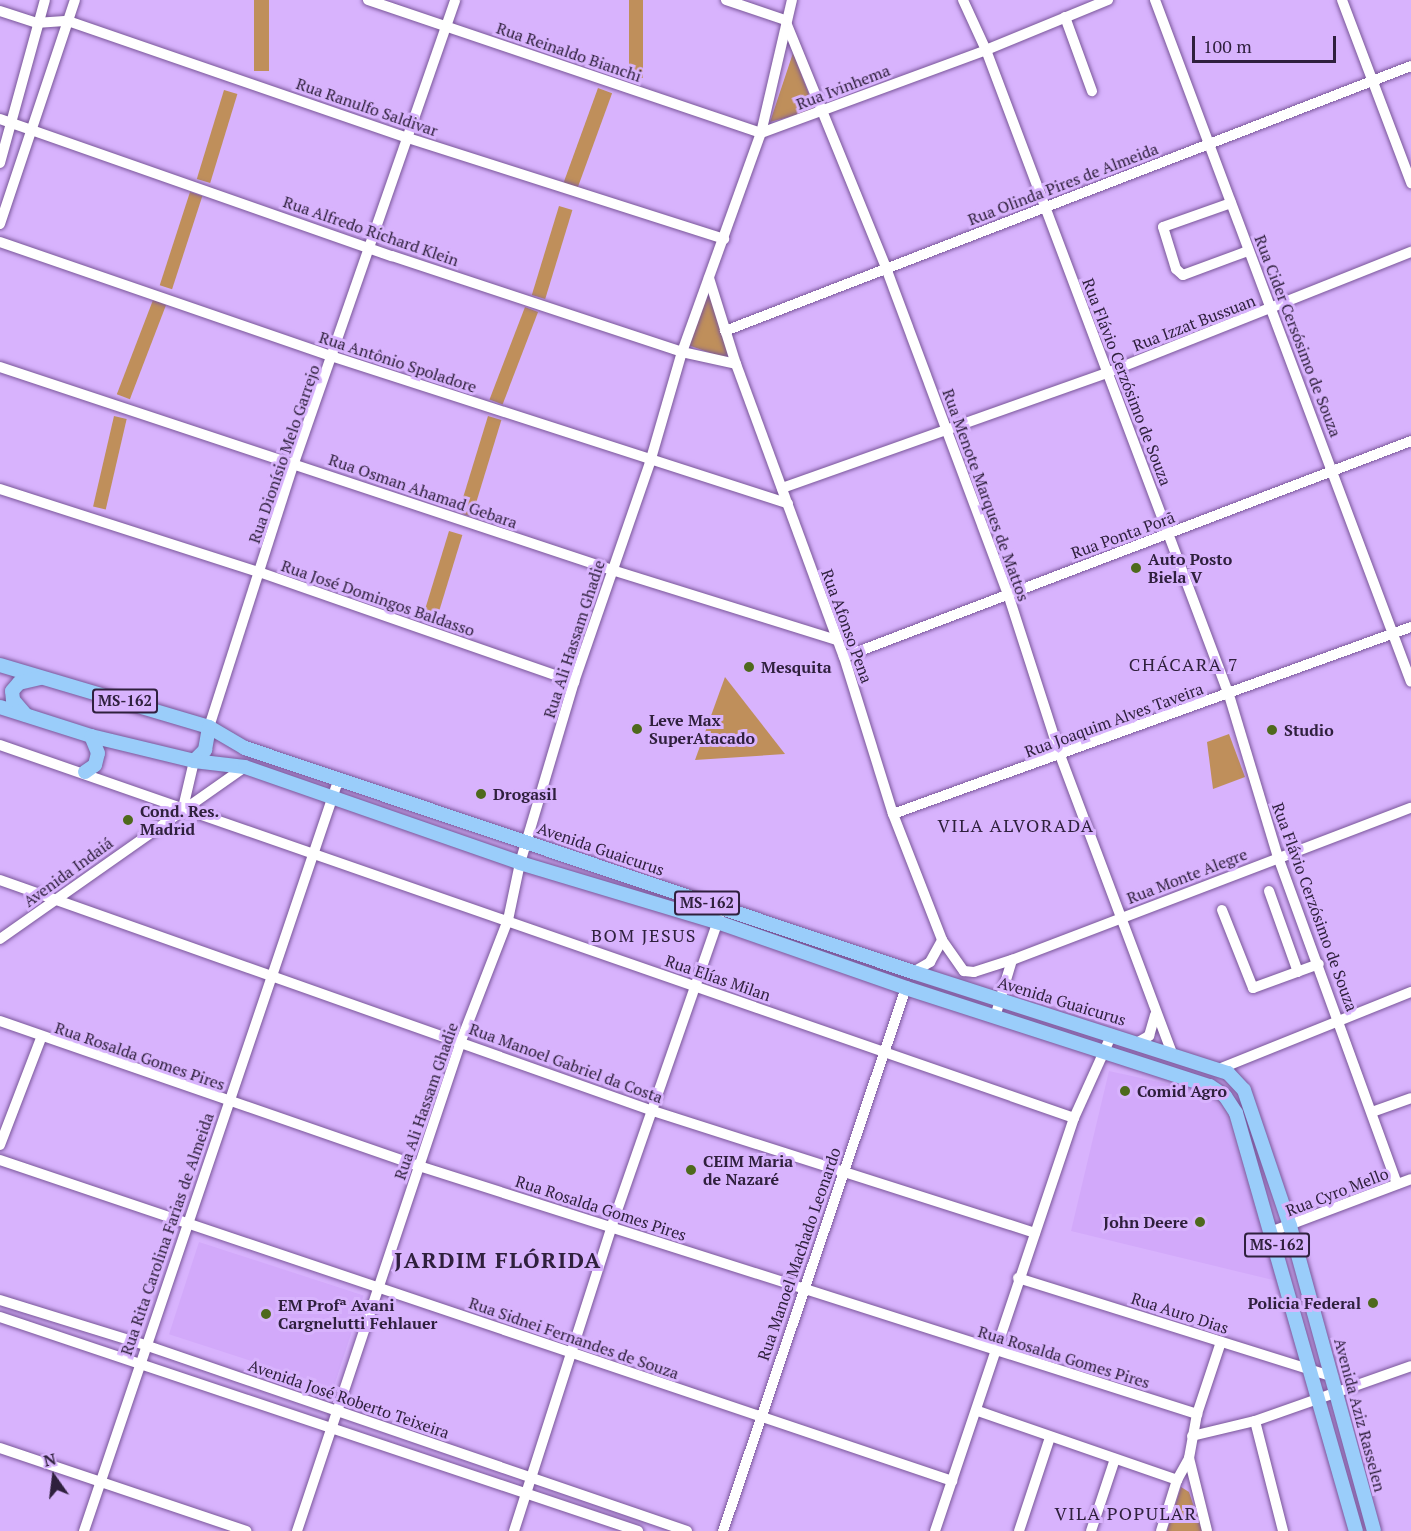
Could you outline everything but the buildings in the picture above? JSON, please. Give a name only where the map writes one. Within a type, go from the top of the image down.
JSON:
[{"type":"main road","name":"Avenida Guaicurus","points":[[0,665],[211,720],[245,748],[526,840],[913,972],[1223,1071]]},
{"type":"main road","points":[[35,720],[18,709],[12,691],[19,683],[45,677]]},
{"type":"main road","name":"Avenida Guaicurus","points":[[0,707],[91,736],[194,761],[245,768],[332,796],[520,863],[717,922],[906,988],[1210,1086],[1225,1096]]},
{"type":"main road","points":[[194,761],[205,750],[211,720]]},
{"type":"main road","points":[[85,772],[94,765],[98,753],[91,736]]},
{"type":"main road","name":"Avenida Aziz Rasselen","points":[[1223,1071],[1244,1090],[1290,1226],[1333,1377],[1328,1396],[1356,1531]]},
{"type":"main road","name":"Avenida Aziz Rasselen","points":[[1225,1096],[1236,1113],[1273,1231],[1312,1371],[1328,1396],[1374,1531]]},
{"type":"street","points":[[0,163],[13,123],[36,23],[45,0]]},
{"type":"street","points":[[0,224],[75,0]]},
{"type":"street","name":"Rua Reinaldo Bianchi","points":[[368,0],[761,133]]},
{"type":"street","name":"Rua Dionísio Melo Garrejo","points":[[211,720],[294,463],[334,357],[454,0]]},
{"type":"street","points":[[726,0],[784,20]]},
{"type":"street","name":"Rua Ali Hassam Ghadie","points":[[297,1531],[461,1041],[508,920],[526,840],[574,682],[650,462],[682,352],[761,133],[784,20],[792,0]]},
{"type":"street","name":"Rua Flávio Cerzósimo de Souza","points":[[963,0],[986,50],[1229,695],[1278,857],[1340,1019],[1397,1184]]},
{"type":"street","name":"Rua Ivinhema","points":[[761,133],[934,67],[986,50],[1108,0]]},
{"type":"street","name":"Rua Cider Cersósimo de Souza","points":[[1155,0],[1208,145],[1333,469],[1411,682]]},
{"type":"street","points":[[1342,0],[1411,183]]},
{"type":"street","name":"Rua Ranulfo Saldivar","points":[[0,11],[36,23],[68,21],[408,138],[724,239]]},
{"type":"street","points":[[1065,17],[1092,91]]},
{"type":"street","name":"Rua Menote Marques de Mattos","points":[[784,20],[886,268],[1008,594],[1060,755],[1119,917],[1172,1053]]},
{"type":"street","name":"Rua Olinda Pires de Almeida","points":[[725,331],[1411,66]]},
{"type":"street","name":"Rua Alfredo Richard Klein","points":[[0,119],[34,128],[370,247],[682,352],[735,364]]},
{"type":"street","points":[[1231,203],[1163,227],[1176,269],[1183,275],[1248,250]]},
{"type":"street","name":"Rua Antônio Spoladore","points":[[0,242],[334,357],[650,462],[788,504]]},
{"type":"street","name":"Rua Izzat Bussuan","points":[[782,488],[946,432],[1109,372],[1411,252]]},
{"type":"street","name":"Rua Afonso Pena","points":[[709,278],[735,364],[844,657],[893,814],[942,940]]},
{"type":"street","name":"Rua Osman Ahamad Gebara","points":[[0,367],[612,570],[837,640]]},
{"type":"street","name":"Rua Ponta Porã","points":[[844,657],[1411,441]]},
{"type":"street","name":"Rua José Domingos Baldasso","points":[[0,489],[259,572],[574,682]]},
{"type":"street","name":"Rua Joaquim Alves Taveira","points":[[893,814],[1229,695],[1411,627]]},
{"type":"street","name":"Rua Elías Milan","points":[[0,744],[85,772],[315,855],[885,1050],[1074,1118]]},
{"type":"street","points":[[183,808],[194,761]]},
{"type":"street","name":"Avenida Indaiá","points":[[0,939],[183,808],[245,768]]},
{"type":"street","name":"Rua Rita Carolina Farias de Almeida","points":[[84,1531],[270,976],[315,855],[339,778]]},
{"type":"street","name":"Rua Monte Alegre","points":[[942,940],[964,971],[974,972],[1012,960],[1119,917],[1411,808]]},
{"type":"street","name":"Rua Manoel Gabriel da Costa","points":[[0,880],[57,898],[653,1111],[1035,1233]]},
{"type":"street","points":[[1269,891],[1298,972]]},
{"type":"street","points":[[514,1531],[528,1494],[611,1228],[653,1111],[693,985],[722,908]]},
{"type":"street","points":[[1222,910],[1253,988],[1319,964]]},
{"type":"street","points":[[913,972],[930,962],[942,940]]},
{"type":"street","points":[[995,1017],[1002,1000],[1012,960]]},
{"type":"street","name":"Rua Manoel Machado Leonardo","points":[[723,1531],[759,1416],[906,988]]},
{"type":"street","points":[[1223,1071],[1340,1019],[1411,992]]},
{"type":"street","points":[[1138,1042],[1149,1036],[1155,1026],[1155,1012]]},
{"type":"street","name":"Rua Rosalda Gomes Pires","points":[[0,1021],[41,1038],[419,1166],[1197,1414]]},
{"type":"street","points":[[935,1531],[978,1411],[994,1351],[1074,1118],[1112,1034]]},
{"type":"street","points":[[0,1145],[41,1038]]},
{"type":"street","points":[[1372,1112],[1411,1098]]},
{"type":"street","name":"Rua Sidnei Fernandes de Souza","points":[[0,1160],[186,1225],[380,1287],[570,1354],[952,1481]]},
{"type":"street","name":"Rua Cyro Mello","points":[[1273,1231],[1411,1179]]},
{"type":"street","name":"Rua Auro Dias","points":[[1018,1278],[1333,1377]]},
{"type":"street","name":"Avenida José Roberto Teixeira","points":[[0,1300],[145,1345],[687,1531]]},
{"type":"street","points":[[0,1317],[638,1531]]},
{"type":"street","points":[[1161,1531],[1177,1480],[1189,1458],[1197,1414],[1221,1342]]},
{"type":"street","points":[[1192,1436],[1255,1421],[1411,1365]]},
{"type":"street","points":[[978,1411],[1177,1480]]},
{"type":"street","points":[[1255,1421],[1283,1531]]},
{"type":"street","points":[[1019,1531],[1050,1437]]},
{"type":"street","points":[[0,1448],[101,1480],[246,1531]]},
{"type":"street","points":[[1189,1458],[1207,1531]]},
{"type":"street","points":[[1090,1531],[1115,1459]]},
{"type":"shaded area","points":[[254,0],[269,0],[269,71],[254,71]]},
{"type":"shaded area","points":[[629,0],[643,0],[643,78],[629,78]]},
{"type":"shaded area","points":[[793,53],[815,110],[770,122]]},
{"type":"shaded area","points":[[598,88],[612,93],[578,188],[563,183]]},
{"type":"shaded area","points":[[224,90],[237,94],[210,183],[197,179]]},
{"type":"shaded area","points":[[190,192],[202,196],[172,289],[160,285]]},
{"type":"shaded area","points":[[559,206],[572,210],[545,299],[532,295]]},
{"type":"shaded area","points":[[708,286],[730,360],[688,345]]},
{"type":"shaded area","points":[[153,300],[166,305],[130,399],[117,394]]},
{"type":"shaded area","points":[[525,307],[538,312],[503,404],[490,399]]},
{"type":"shaded area","points":[[114,416],[127,419],[106,510],[93,507]]},
{"type":"shaded area","points":[[488,416],[501,420],[472,517],[458,513]]},
{"type":"shaded area","points":[[449,531],[462,535],[435,624],[422,620]]},
{"type":"shaded area","points":[[725,677],[785,754],[695,760]]},
{"type":"shaded area","points":[[1229,734],[1245,777],[1213,789],[1207,742]]},
{"type":"shaded area","points":[[1109,1071],[1204,1092],[1215,1100],[1227,1117],[1277,1281],[1071,1231]]},
{"type":"shaded area","name":"EM Profª Avani Cargnelutti Fehlauer","points":[[199,1242],[364,1295],[334,1388],[169,1334]]},
{"type":"shaded area","points":[[1181,1487],[1189,1492],[1202,1531],[1167,1531]]},
{"type":"place","name":"Auto Posto Biela V","points":[[1136,568]]},
{"type":"place","name":"Mesquita","points":[[749,667]]},
{"type":"place","name":"Leve Max SuperAtacado","points":[[637,729]]},
{"type":"place","name":"Studio","points":[[1272,730]]},
{"type":"place","name":"Drogasil","points":[[481,794]]},
{"type":"place","name":"Cond. Res. Madrid","points":[[128,820]]},
{"type":"place","name":"Comid Agro","points":[[1125,1091]]},
{"type":"place","name":"CEIM Maria de Nazaré","points":[[691,1170]]},
{"type":"place","name":"John Deere","points":[[1200,1222]]},
{"type":"place","name":"Policia Federal","points":[[1373,1303]]},
{"type":"place","name":"EM Profª Avani Cargnelutti Fehlauer","points":[[266,1314]]},
{"type":"district","name":"CHÁCARA 7","points":[[1184,664]]},
{"type":"district","name":"VILA ALVORADA","points":[[1016,825]]},
{"type":"district","name":"BOM JESUS","points":[[644,935]]},
{"type":"district","name":"JARDIM FLÓRIDA","points":[[498,1260]]},
{"type":"district","name":"VILA POPULAR","points":[[1126,1513]]}]
